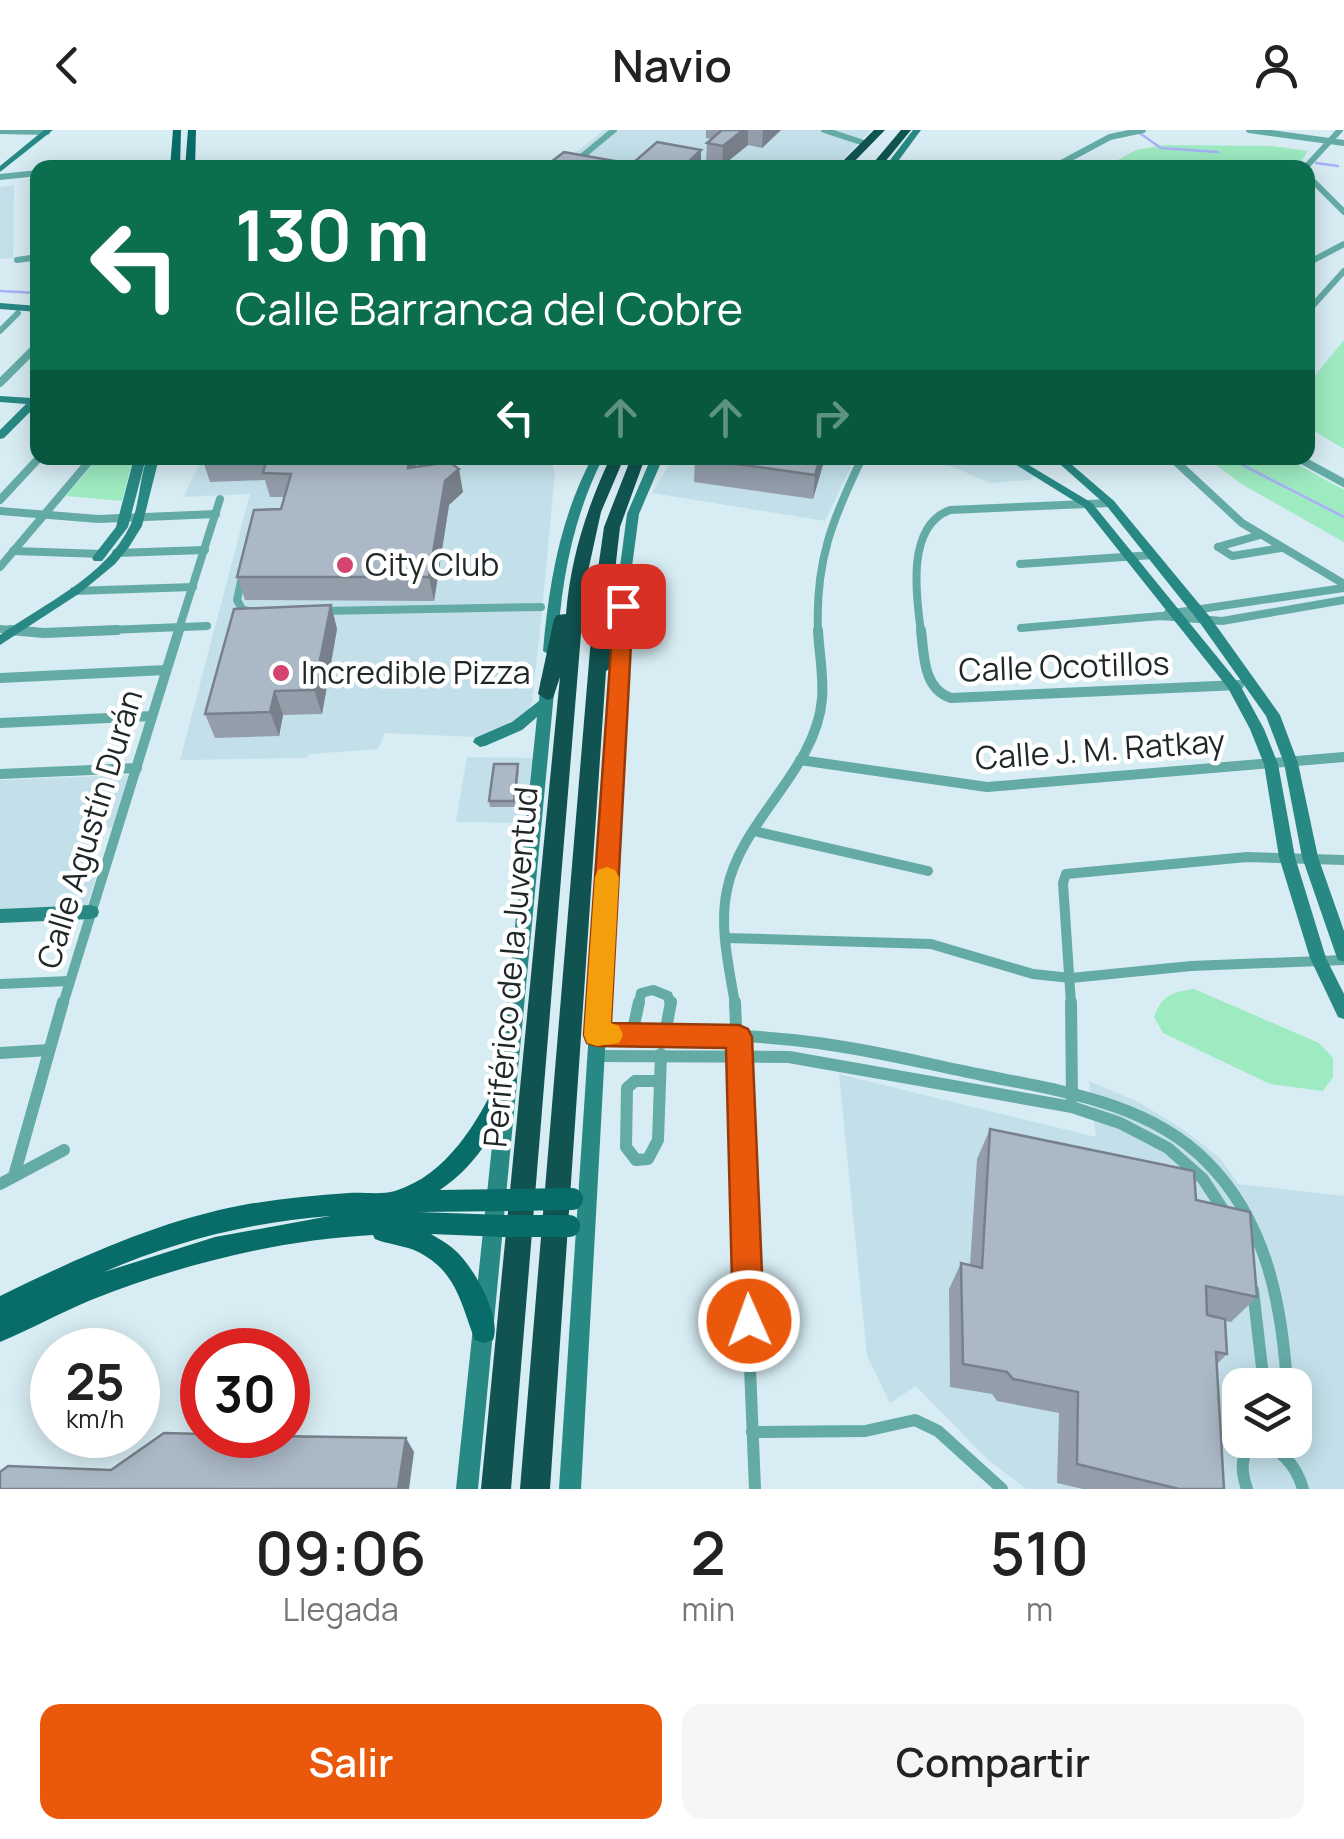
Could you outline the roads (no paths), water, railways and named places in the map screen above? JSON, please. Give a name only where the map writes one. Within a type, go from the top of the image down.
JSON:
[{"type":"highway","points":[[856,160],[883,130]]},
{"type":"highway","points":[[882,160],[906,130]]},
{"type":"highway","points":[[886,160],[902,149]]},
{"type":"highway","name":"Periférico de la Juventud","points":[[496,1489],[577,585],[594,512],[614,465]]},
{"type":"highway","name":"Periférico de la Juventud","points":[[535,1489],[593,710],[612,527],[635,465]]},
{"type":"highway","points":[[546,699],[564,617],[577,585]]},
{"type":"highway","points":[[593,710],[623,606]]},
{"type":"main road","points":[[175,160],[177,130]]},
{"type":"main road","points":[[190,160],[192,130]]},
{"type":"main road","points":[[854,160],[864,143],[883,130]]},
{"type":"main road","points":[[894,160],[917,130]]},
{"type":"main road","points":[[0,174],[46,133]]},
{"type":"main road","points":[[0,309],[30,311]]},
{"type":"main road","points":[[0,309],[30,312]]},
{"type":"main road","points":[[0,400],[30,400]]},
{"type":"main road","points":[[0,436],[30,407]]},
{"type":"main road","points":[[132,518],[139,465]]},
{"type":"main road","points":[[4,629],[70,591],[109,554],[132,518],[149,465]]},
{"type":"main road","points":[[467,1489],[499,1226],[506,1082],[553,608],[573,512],[594,465]]},
{"type":"main road","points":[[570,1489],[577,1226],[597,1035],[623,606],[633,514],[654,465]]},
{"type":"main road","points":[[1022,465],[1088,504],[1132,557],[1172,615],[1233,685],[1270,764],[1287,857],[1318,958],[1344,1012]]},
{"type":"main road","points":[[1066,465],[1110,503],[1153,555],[1254,684],[1273,716],[1292,763],[1310,857],[1344,957]]},
{"type":"main road","points":[[0,641],[4,629],[109,554]]},
{"type":"main road","points":[[480,742],[517,726],[546,699]]},
{"type":"main road","points":[[0,916],[91,912]]},
{"type":"main road","points":[[391,1203],[432,1184],[471,1150],[494,1114],[506,1082]]},
{"type":"main road","points":[[0,1308],[179,1233],[290,1210],[391,1203],[579,1199]]},
{"type":"main road","points":[[0,1330],[90,1289],[262,1238],[348,1226],[416,1222],[577,1226]]},
{"type":"main road","points":[[348,1226],[401,1234],[445,1255],[471,1287],[484,1330]]},
{"type":"main road","points":[[179,1233],[179,1260]]},
{"type":"street","points":[[578,160],[617,130]]},
{"type":"street","points":[[824,130],[864,143]]},
{"type":"street","points":[[1067,160],[1103,140],[1144,130]]},
{"type":"street","points":[[1249,130],[1344,143]]},
{"type":"street","points":[[1326,140],[1327,130]]},
{"type":"street","points":[[1311,160],[1326,140],[1340,130]]},
{"type":"street","points":[[0,131],[46,133]]},
{"type":"street","points":[[0,144],[18,132]]},
{"type":"street","points":[[0,174],[30,173]]},
{"type":"street","points":[[1315,183],[1344,212]]},
{"type":"street","points":[[1315,260],[1344,244]]},
{"type":"street","points":[[17,260],[30,258]]},
{"type":"street","points":[[1315,303],[1344,271]]},
{"type":"street","points":[[0,331],[18,313]]},
{"type":"street","points":[[0,382],[30,353]]},
{"type":"street","points":[[0,500],[32,465]]},
{"type":"street","points":[[0,567],[86,465]]},
{"type":"street","points":[[756,1489],[740,1056],[726,938],[726,892],[754,831],[800,760],[822,700],[818,590],[822,557],[831,524],[859,465]]},
{"type":"street","points":[[1180,465],[1260,536],[1344,586]]},
{"type":"street","points":[[1311,465],[1344,483]]},
{"type":"street","name":"Calle Agustín Durán","points":[[14,1176],[69,980],[220,499]]},
{"type":"street","name":"Calle Ocotillos","points":[[1110,503],[950,510],[932,520],[918,565],[917,588],[928,679],[934,690],[949,698],[970,700],[1254,684]]},
{"type":"street","points":[[0,511],[132,518],[216,514]]},
{"type":"street","points":[[1260,536],[1218,548],[1232,556],[1281,548]]},
{"type":"street","points":[[13,551],[109,554],[204,550]]},
{"type":"street","points":[[1020,564],[1153,555]]},
{"type":"street","points":[[247,557],[236,600],[242,609],[263,613]]},
{"type":"street","points":[[1022,628],[1200,613],[1344,586]]},
{"type":"street","points":[[70,591],[193,588]]},
{"type":"street","points":[[1172,615],[1200,613],[1222,621],[1344,600]]},
{"type":"street","points":[[301,612],[541,607]]},
{"type":"street","points":[[4,629],[207,626]]},
{"type":"street","points":[[0,678],[166,670]]},
{"type":"street","points":[[0,723],[152,716]]},
{"type":"street","name":"Calle J. M. Ratkay","points":[[800,760],[986,787],[1344,758]]},
{"type":"street","points":[[0,774],[137,768]]},
{"type":"street","points":[[754,831],[928,872]]},
{"type":"street","points":[[1072,1100],[1072,978],[1063,883],[1066,874],[1077,870],[1287,857],[1344,860]]},
{"type":"street","points":[[726,938],[931,944],[1033,974],[1072,978],[1344,957]]},
{"type":"street","points":[[0,984],[69,980]]},
{"type":"street","points":[[632,1034],[638,1000],[644,991],[650,990],[668,994],[672,1000],[665,1034]]},
{"type":"street","points":[[597,1035],[739,1037],[855,1049],[1072,1100],[1172,1142],[1225,1182],[1252,1222],[1273,1277],[1285,1368]]},
{"type":"street","points":[[854,1066],[855,1049]]},
{"type":"street","points":[[0,1053],[49,1050]]},
{"type":"street","points":[[659,1081],[635,1081],[627,1088],[626,1148],[636,1160],[648,1159],[656,1150],[661,1054]]},
{"type":"street","points":[[595,1056],[789,1057],[1072,1100]]},
{"type":"street","points":[[1172,1142],[1203,1179],[1235,1232]]},
{"type":"street","points":[[0,1184],[64,1150]]},
{"type":"street","points":[[1250,1275],[1262,1368]]},
{"type":"street","points":[[752,1432],[865,1431],[915,1420],[938,1431],[1002,1489]]},
{"type":"street","points":[[1242,1458],[1240,1476],[1247,1489]]},
{"type":"street","points":[[1292,1458],[1302,1489]]},
{"type":"waterway","points":[[1138,132],[1161,148],[1218,152]]},
{"type":"waterway","points":[[1316,163],[1338,166]]},
{"type":"waterway","points":[[0,291],[30,293]]},
{"type":"waterway","points":[[1243,465],[1344,517]]},
{"type":"place","name":"City Club","points":[[345,565]]},
{"type":"place","name":"Incredible Pizza","points":[[281,673]]}]
